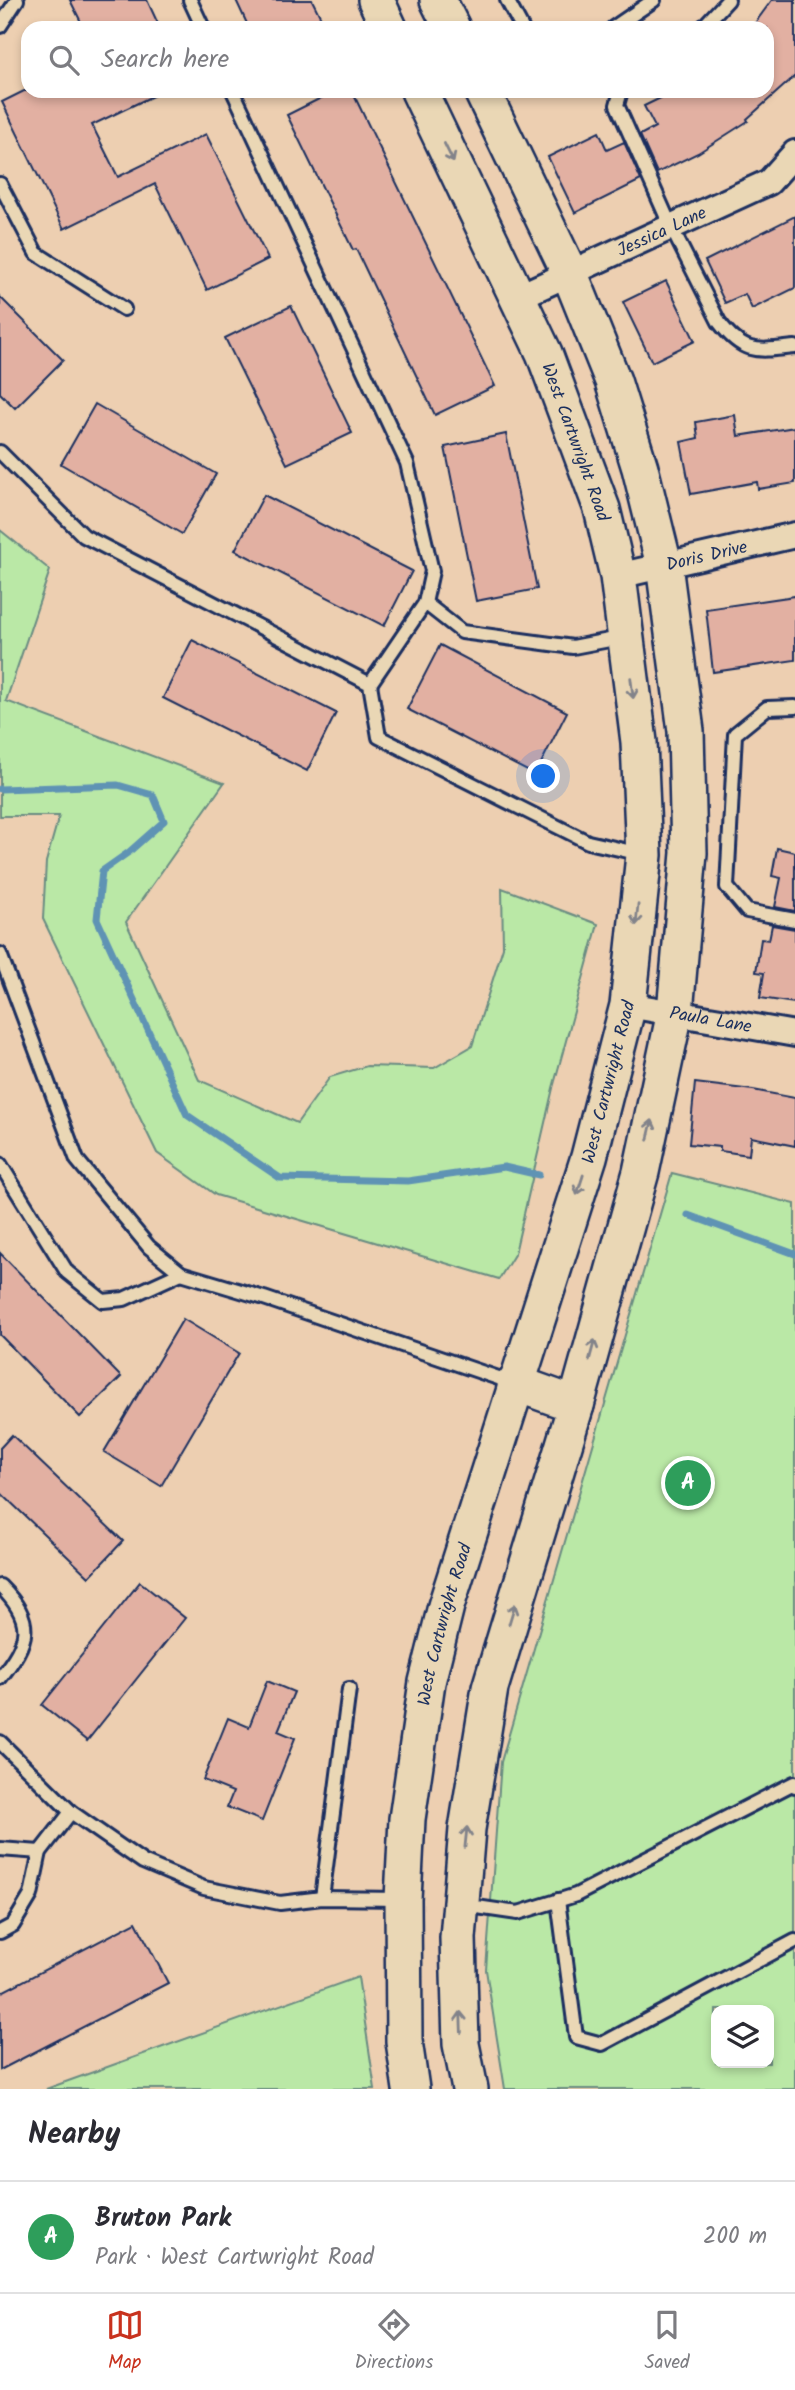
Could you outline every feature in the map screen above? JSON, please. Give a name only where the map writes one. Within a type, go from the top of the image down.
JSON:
[{"type":"main road","points":[[376,0],[386,21]]},
{"type":"main road","points":[[438,0],[448,21]]},
{"type":"main road","name":"West Cartwright Road","points":[[411,2089],[404,2041],[403,1899],[407,1819],[427,1682],[446,1606],[589,1157],[628,1005],[644,855],[639,742],[618,576],[602,509],[544,353],[422,98]]},
{"type":"main road","points":[[470,2089],[461,2044],[458,1938],[467,1829],[490,1688],[576,1405],[640,1172],[675,1012],[689,853],[685,731],[664,565],[640,468],[613,380],[570,274],[485,98]]},
{"type":"main road","points":[[515,1383],[576,1405]]},
{"type":"main road","points":[[403,1899],[461,1905]]},
{"type":"street","name":"Jessica Lane","points":[[519,297],[769,182],[795,153]]},
{"type":"street","name":"Doris Drive","points":[[618,576],[795,535]]},
{"type":"street","name":"Paula Lane","points":[[628,1005],[795,1034]]},
{"type":"lane","points":[[0,26],[17,0]]},
{"type":"lane","points":[[190,0],[200,21]]},
{"type":"lane","points":[[507,0],[518,21]]},
{"type":"lane","points":[[623,21],[654,0]]},
{"type":"lane","points":[[708,21],[728,0]]},
{"type":"lane","points":[[236,98],[407,463],[432,571],[425,603],[370,684],[379,737],[587,842],[644,855]]},
{"type":"lane","points":[[619,98],[617,105],[671,228],[719,322],[729,335],[756,351],[795,347]]},
{"type":"lane","points":[[0,184],[36,253],[124,310]]},
{"type":"lane","points":[[0,452],[84,536],[370,684]]},
{"type":"lane","points":[[425,603],[461,632],[573,648],[626,637]]},
{"type":"lane","points":[[795,707],[767,708],[735,734],[727,887],[747,911],[795,920]]},
{"type":"lane","points":[[0,954],[77,1160],[149,1247],[181,1273],[264,1298],[515,1383]]},
{"type":"lane","points":[[0,1164],[67,1272],[103,1301],[124,1299],[181,1273]]},
{"type":"lane","points":[[0,1586],[17,1604],[25,1629],[20,1653],[0,1678]]},
{"type":"lane","points":[[323,1898],[349,1689]]},
{"type":"lane","points":[[0,1742],[71,1812],[143,1862],[204,1888],[279,1903],[323,1898],[403,1899]]},
{"type":"lane","points":[[461,1905],[518,1913],[576,1895],[794,1783],[795,1786]]},
{"type":"lane","points":[[0,1932],[13,1925],[31,1895],[40,1852],[71,1812]]},
{"type":"lane","points":[[0,1849],[40,1852]]},
{"type":"lane","points":[[558,1900],[576,2037],[602,2043],[795,1941]]},
{"type":"green space","points":[[0,530],[50,570],[6,701],[224,783],[126,922],[199,1080],[297,1123],[330,1077],[367,1066],[434,1068],[472,1046],[503,947],[502,888],[598,924],[553,1088],[515,1253],[499,1279],[216,1195],[157,1153],[43,919],[46,862],[59,816],[0,816]]},
{"type":"green space","points":[[672,1173],[795,1204],[795,2089],[505,2089],[486,1970],[501,1762]]},
{"type":"green space","points":[[358,1977],[375,2089],[46,2089]]},
{"type":"building","points":[[70,0],[147,0],[157,21],[80,21]]},
{"type":"building","points":[[236,0],[312,0],[322,21],[246,21]]},
{"type":"building","points":[[772,0],[795,0],[795,76],[774,95],[774,21],[756,21]]},
{"type":"building","points":[[21,92],[21,98],[148,98],[92,125],[118,177],[206,134],[268,259],[207,290],[155,184],[64,229],[2,102]]},
{"type":"building","points":[[321,98],[355,98],[495,386],[435,415],[356,249],[353,250],[287,115]]},
{"type":"building","points":[[661,98],[770,98],[747,119],[748,121],[698,153],[657,173],[640,135],[655,127],[644,106]]},
{"type":"building","points":[[599,132],[607,150],[624,142],[641,180],[575,213],[548,157]]},
{"type":"building","points":[[795,216],[795,288],[752,309],[745,294],[725,303],[705,261]]},
{"type":"building","points":[[666,281],[695,341],[652,362],[623,302]]},
{"type":"building","points":[[0,297],[63,360],[15,408],[0,393]]},
{"type":"building","points":[[291,306],[352,433],[287,464],[225,338]]},
{"type":"building","points":[[95,404],[216,474],[182,534],[61,464]]},
{"type":"building","points":[[735,415],[738,436],[795,427],[795,483],[758,489],[757,482],[691,494],[681,442],[698,438],[696,422]]},
{"type":"building","points":[[506,434],[537,589],[476,601],[445,447]]},
{"type":"building","points":[[264,495],[412,571],[384,626],[235,550]]},
{"type":"building","points":[[795,596],[795,660],[713,672],[706,609]]},
{"type":"building","points":[[192,640],[336,713],[307,771],[163,698]]},
{"type":"building","points":[[440,645],[567,712],[535,775],[407,709]]},
{"type":"building","points":[[777,848],[795,852],[795,911],[775,907],[781,878],[772,876]]},
{"type":"building","points":[[772,925],[795,929],[795,1003],[760,998],[764,973],[756,972],[761,939],[769,940]]},
{"type":"building","points":[[695,1083],[795,1098],[795,1146],[751,1137],[749,1155],[720,1151],[720,1147],[689,1144]]},
{"type":"building","points":[[0,1253],[121,1377],[80,1417],[0,1335]]},
{"type":"building","points":[[183,1319],[239,1353],[161,1486],[104,1452]]},
{"type":"building","points":[[12,1435],[123,1541],[89,1577],[0,1492],[0,1448]]},
{"type":"building","points":[[140,1582],[185,1618],[87,1741],[42,1705]]},
{"type":"building","points":[[267,1681],[294,1692],[278,1731],[295,1738],[262,1821],[227,1807],[233,1792],[203,1780],[228,1718],[249,1727]]},
{"type":"building","points":[[136,1922],[168,1983],[0,2070],[0,1993]]},
{"type":"waterway","points":[[0,789],[118,785],[153,795],[164,821],[129,852],[102,871],[97,919],[187,1115],[280,1178],[408,1181],[504,1167],[539,1175]]},
{"type":"waterway","points":[[688,1215],[795,1254]]},
{"type":"place","name":"Bruton Park","points":[[688,1483]]}]
